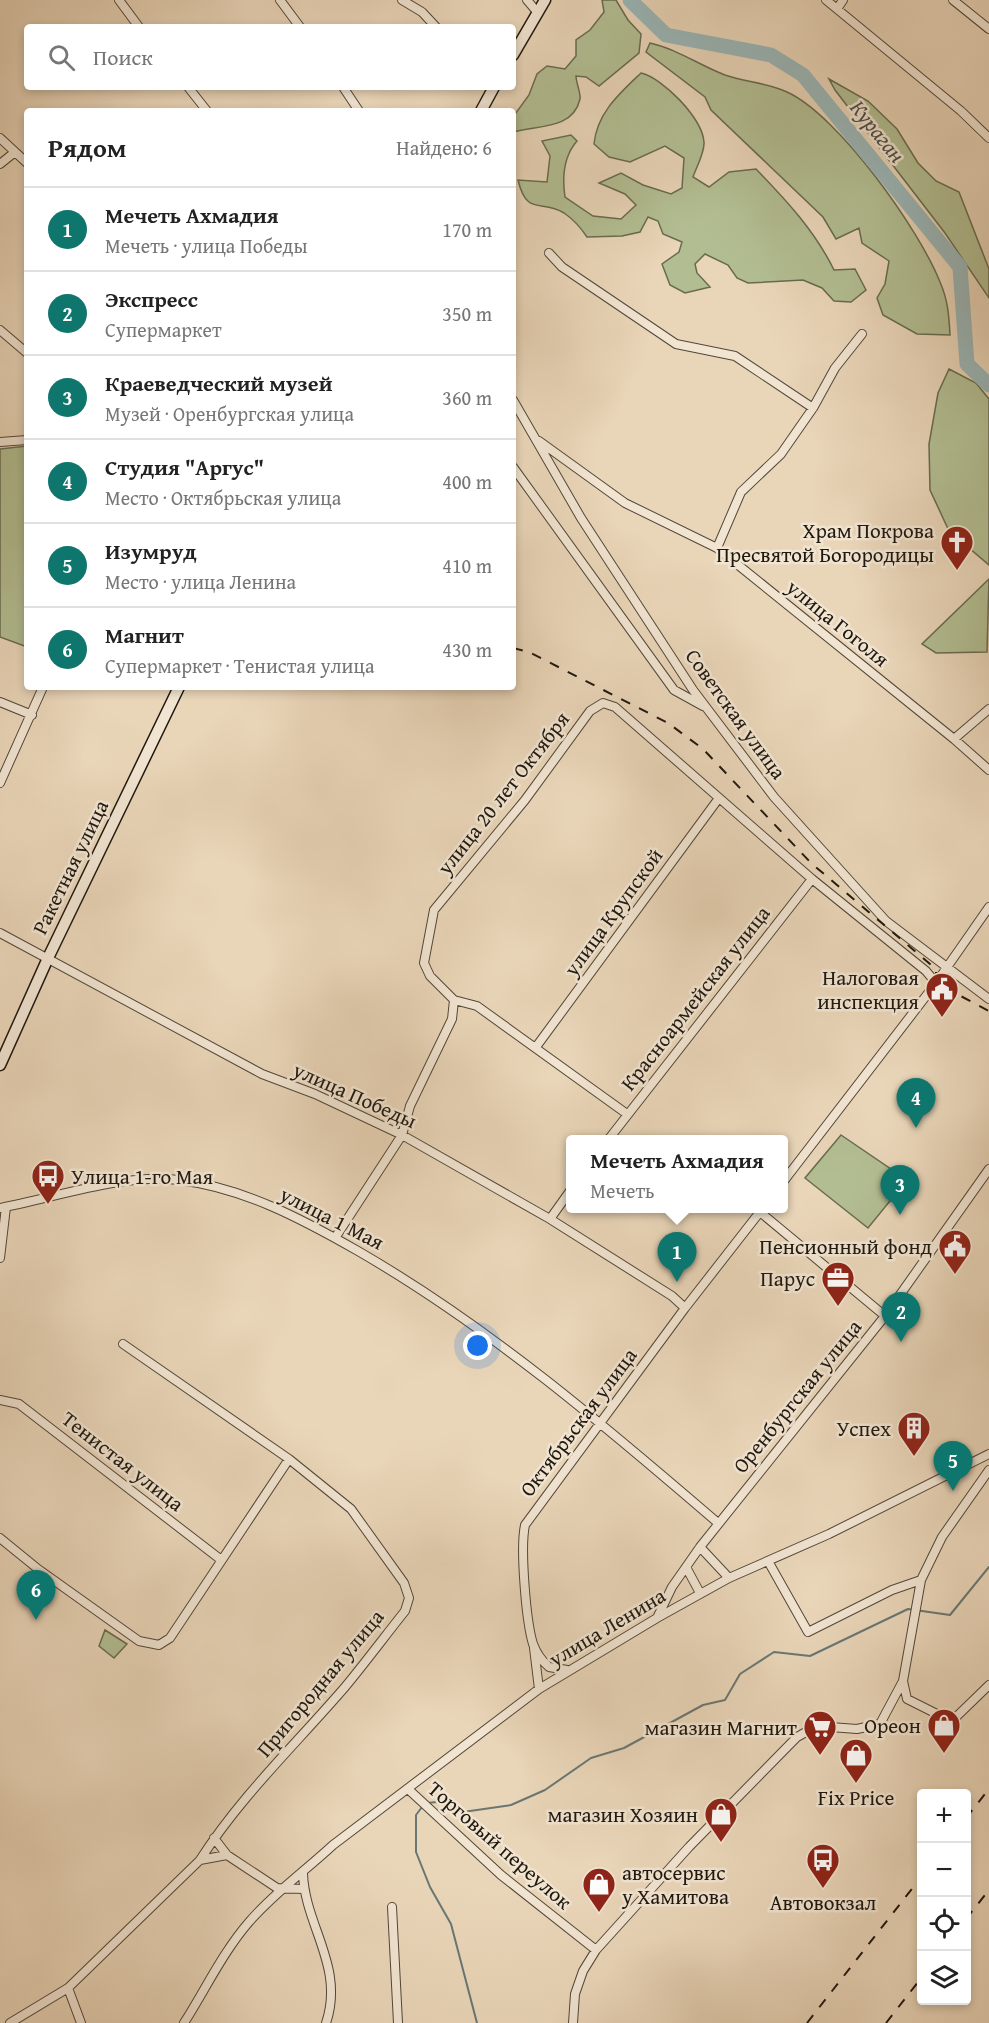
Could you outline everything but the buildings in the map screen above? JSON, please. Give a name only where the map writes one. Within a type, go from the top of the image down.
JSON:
[{"type":"main road","points":[[516,50],[545,0]]},
{"type":"main road","points":[[483,108],[492,90]]},
{"type":"main road","name":"Ракетная улица","points":[[0,1065],[48,958],[178,690]]},
{"type":"street","points":[[119,0],[137,24]]},
{"type":"street","points":[[280,0],[298,24]]},
{"type":"street","points":[[402,0],[422,12],[433,24]]},
{"type":"street","points":[[527,0],[538,13]]},
{"type":"street","points":[[826,0],[961,111],[989,138]]},
{"type":"street","points":[[837,9],[843,0]]},
{"type":"street","points":[[953,0],[989,29]]},
{"type":"street","points":[[190,90],[205,108]]},
{"type":"street","points":[[346,90],[357,108]]},
{"type":"street","points":[[0,138],[24,160]]},
{"type":"street","points":[[0,164],[15,152]]},
{"type":"street","points":[[549,252],[562,267],[676,344],[735,356],[813,408]]},
{"type":"street","points":[[0,330],[24,350]]},
{"type":"street","points":[[717,548],[741,492],[781,454],[813,408],[835,368],[862,334]]},
{"type":"street","name":"Советская улица","points":[[516,405],[581,518],[707,708],[774,797],[886,921],[989,999]]},
{"type":"street","name":"улица Гоголя","points":[[536,438],[625,503],[717,548],[954,739],[989,770]]},
{"type":"street","points":[[0,442],[24,440]]},
{"type":"street","points":[[516,471],[674,690],[707,708]]},
{"type":"street","points":[[0,783],[42,690]]},
{"type":"street","points":[[0,702],[32,715]]},
{"type":"street","name":"улица 20 лет Октября","points":[[454,1000],[430,976],[424,963],[434,910],[525,800],[590,711],[603,703],[615,707],[719,798]]},
{"type":"street","points":[[954,739],[989,709]]},
{"type":"street","points":[[719,798],[812,879],[926,971],[936,983]]},
{"type":"street","name":"улица Крупской","points":[[536,1047],[719,798]]},
{"type":"street","name":"Красноармейская улица","points":[[612,1135],[812,879]]},
{"type":"street","points":[[788,1175],[936,983],[989,907]]},
{"type":"street","name":"улица Победы","points":[[0,933],[262,1074],[315,1094],[402,1135],[550,1218],[672,1296],[685,1308]]},
{"type":"street","points":[[335,1238],[402,1135],[410,1106],[452,1019],[454,1000],[477,1006],[627,1114]]},
{"type":"street","name":"Оренбургская улица","points":[[657,1618],[700,1547],[885,1316],[989,1169]]},
{"type":"street","name":"улица 1 Мая","points":[[3,1208],[140,1179],[176,1179],[210,1185],[245,1196],[306,1222],[422,1288],[602,1423],[718,1523]]},
{"type":"street","points":[[550,1218],[566,1196]]},
{"type":"street","points":[[0,1257],[3,1208]]},
{"type":"street","name":"Октябрьская улица","points":[[569,1671],[549,1667],[533,1643],[524,1575],[522,1538],[525,1525],[685,1308],[760,1213]]},
{"type":"street","points":[[765,1213],[885,1316]]},
{"type":"street","points":[[0,1538],[99,1614],[139,1641],[159,1645],[170,1638],[220,1559],[289,1459],[123,1344]]},
{"type":"street","name":"Тенистая улица","points":[[0,1400],[19,1404],[220,1559]]},
{"type":"street","name":"улица Ленина","points":[[184,2023],[247,1924],[280,1890],[303,1874],[333,1845],[539,1689],[700,1593],[989,1454]]},
{"type":"street","name":"Пригородная улица","points":[[200,1860],[214,1838],[345,1686],[405,1611],[409,1598],[404,1583],[351,1509],[289,1459]]},
{"type":"street","points":[[573,2023],[574,1994],[583,1971],[597,1950],[690,1847],[797,1737],[817,1726],[857,1729],[880,1724],[903,1681],[921,1580],[942,1537],[989,1470]]},
{"type":"street","points":[[700,1547],[729,1578]]},
{"type":"street","points":[[768,1561],[808,1632],[892,1590],[921,1580]]},
{"type":"street","points":[[686,1567],[700,1593]]},
{"type":"street","points":[[533,1643],[539,1689]]},
{"type":"street","points":[[903,1681],[908,1699],[943,1717],[954,1719],[989,1685]]},
{"type":"street","name":"Торговый переулок","points":[[408,1789],[501,1875],[597,1950]]},
{"type":"street","points":[[214,1838],[227,1855],[280,1890],[303,1889]]},
{"type":"street","points":[[10,2023],[68,1988],[200,1860],[227,1855]]},
{"type":"street","points":[[303,1874],[303,1889],[330,1969],[331,2008],[326,2023]]},
{"type":"street","points":[[392,1907],[398,2023]]},
{"type":"street","points":[[68,1988],[81,2023]]},
{"type":"green space","points":[[602,0],[616,0],[628,20],[641,34],[639,53],[599,86],[586,77],[576,76],[580,99],[570,116],[553,124],[516,131],[516,113],[529,95],[537,74],[547,66],[565,69],[576,56],[576,40],[590,30],[604,12]]},
{"type":"green space","points":[[650,43],[669,49],[725,75],[787,92],[829,124],[875,176],[914,233],[945,295],[950,335],[917,334],[883,315],[877,298],[885,284],[889,261],[862,243],[859,228],[836,239],[823,217],[711,110],[705,97],[646,52]]},
{"type":"green space","points":[[641,73],[650,76],[680,100],[702,132],[704,146],[693,177],[709,187],[729,172],[756,169],[809,229],[834,270],[855,269],[866,290],[851,302],[834,301],[822,288],[803,280],[748,283],[737,278],[728,265],[705,254],[695,264],[697,273],[710,287],[685,293],[670,285],[662,264],[679,252],[682,242],[663,234],[658,221],[648,217],[640,232],[622,236],[587,237],[564,213],[530,203],[518,180],[547,182],[550,156],[542,141],[571,135],[577,141],[566,160],[565,197],[593,216],[621,219],[636,205],[625,194],[599,183],[621,173],[643,185],[671,194],[682,188],[684,158],[665,146],[630,162],[609,157],[594,144],[604,113]]},
{"type":"green space","points":[[829,79],[868,101],[897,129],[918,163],[936,181],[959,192],[989,269],[989,298],[945,233],[835,90]]},
{"type":"green space","points":[[949,369],[976,383],[989,399],[989,565],[949,531],[930,490],[929,444],[938,393]]},
{"type":"green space","points":[[24,446],[24,646],[0,637],[0,449]]},
{"type":"green space","points":[[989,579],[987,652],[936,653],[922,644]]},
{"type":"green space","points":[[841,1135],[907,1180],[868,1228],[805,1178]]},
{"type":"green space","points":[[105,1630],[127,1644],[114,1658],[99,1646]]},
{"type":"waterway","name":"Кураган","points":[[630,0],[666,35],[771,55],[803,75],[960,267],[967,364],[989,385]]},
{"type":"waterway","points":[[428,1803],[436,1802],[463,1812],[511,1805],[545,1790],[591,1758],[624,1748],[703,1705],[725,1700],[740,1674],[774,1652],[810,1656],[908,1609],[950,1615],[989,1567]]},
{"type":"waterway","points":[[422,1807],[416,1815],[416,1852],[430,1887],[451,1924],[477,2023]]},
{"type":"railway","points":[[516,649],[529,652],[668,723],[703,749],[811,863],[936,969],[936,983],[989,1011]]},
{"type":"railway","points":[[971,1812],[989,1789]]},
{"type":"railway","points":[[807,2023],[917,1882]]},
{"type":"railway","points":[[971,1913],[989,1890]]},
{"type":"railway","points":[[886,2023],[917,1983]]},
{"type":"place","name":"Храм Покрова Пресвятой Богородицы","points":[[957,571]]},
{"type":"place","name":"Налоговая инспекция","points":[[942,1018]]},
{"type":"place","name":"Студия \"Аргус\"","points":[[916,1128]]},
{"type":"place","name":"Улица 1-го Мая","points":[[48,1205]]},
{"type":"place","name":"Краеведческий музей","points":[[900,1215]]},
{"type":"place","name":"Пенсионный фонд","points":[[955,1275]]},
{"type":"place","name":"Мечеть Ахмадия","points":[[677,1282]]},
{"type":"place","name":"Парус","points":[[838,1307]]},
{"type":"place","name":"Экспресс","points":[[901,1342]]},
{"type":"place","name":"Успех","points":[[914,1457]]},
{"type":"place","name":"Изумруд","points":[[953,1491]]},
{"type":"place","name":"Магнит","points":[[36,1620]]},
{"type":"place","name":"Ореон","points":[[944,1754]]},
{"type":"place","name":"магазин Магнит","points":[[820,1756]]},
{"type":"place","name":"Fix Price","points":[[856,1784]]},
{"type":"place","name":"магазин Хозяин","points":[[721,1843]]},
{"type":"place","name":"Автовокзал","points":[[823,1889]]},
{"type":"place","name":"автосервис у Хамитова","points":[[599,1913]]}]
